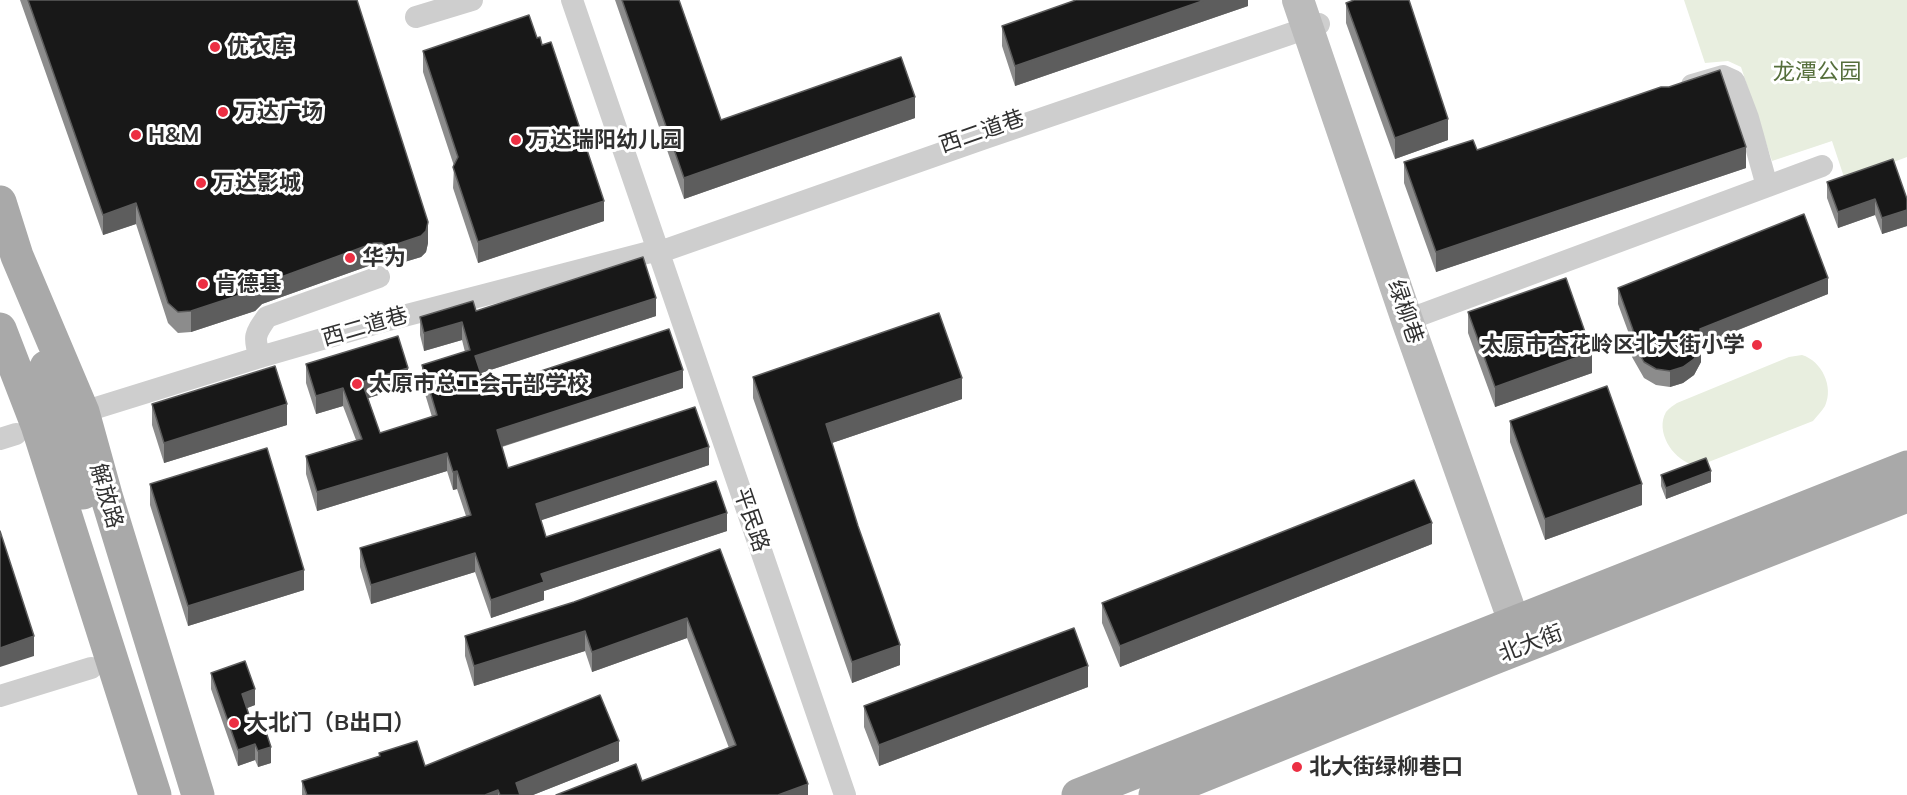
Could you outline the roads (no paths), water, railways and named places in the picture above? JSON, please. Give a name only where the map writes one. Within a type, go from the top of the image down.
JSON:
[{"type":"main road","name":"解放路","points":[[0,202],[17,256],[30,426],[92,668],[131,795]]},
{"type":"main road","points":[[0,329],[30,426]]},
{"type":"main road","name":"解放路","points":[[0,370],[30,426],[179,795]]},
{"type":"main road","name":"解放路","points":[[30,426],[155,795]]},
{"type":"main road","name":"解放路","points":[[30,426],[106,495],[198,795]]},
{"type":"main road","points":[[1078,795],[1907,467]]},
{"type":"main road","name":"北大街","points":[[1155,795],[1492,659],[1907,496]]},
{"type":"street","points":[[416,17],[472,0]]},
{"type":"street","points":[[565,0],[656,250]]},
{"type":"street","points":[[572,0],[656,250]]},
{"type":"street","name":"西二道巷","points":[[30,426],[388,320],[656,250],[980,132],[1310,16]]},
{"type":"street","name":"绿柳巷","points":[[1310,16],[1521,619]]},
{"type":"street","points":[[1675,92],[1723,76],[1734,81],[1742,100],[1767,186]]},
{"type":"street","points":[[1414,317],[1822,166]]},
{"type":"street","name":"平民路","points":[[656,250],[834,795]]},
{"type":"street","name":"平民路","points":[[656,250],[845,795]]},
{"type":"street","points":[[260,357],[255,344],[255,333],[267,317],[379,277]]},
{"type":"street","points":[[0,696],[92,668]]},
{"type":"place","name":"优衣库","points":[[215,47]]},
{"type":"place","name":"万达广场","points":[[223,112]]},
{"type":"place","name":"H&M","points":[[136,135]]},
{"type":"place","name":"万达瑞阳幼儿园","points":[[516,140]]},
{"type":"place","name":"万达影城","points":[[201,183]]},
{"type":"place","name":"华为","points":[[350,258]]},
{"type":"place","name":"肯德基","points":[[203,284]]},
{"type":"place","name":"太原市杏花岭区北大街小学","points":[[1757,345]]},
{"type":"place","name":"太原市总工会干部学校","points":[[357,384]]},
{"type":"place","name":"大北门（B出口）","points":[[234,723]]},
{"type":"place","name":"北大街绿柳巷口","points":[[1297,767]]},
{"type":"park label","name":"龙潭公园","points":[[1817,72]]}]
